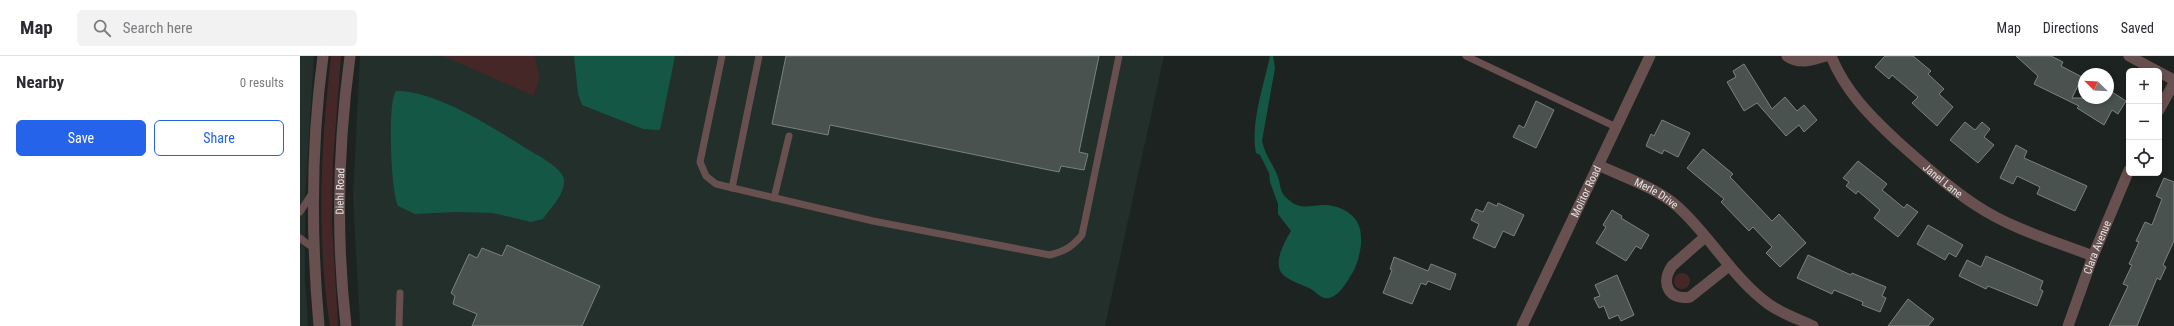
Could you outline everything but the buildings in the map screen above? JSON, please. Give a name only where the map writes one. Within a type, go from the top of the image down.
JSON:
[{"type":"street","points":[[319,326],[313,248],[313,192],[323,56]]},
{"type":"street","name":"Diehl Road","points":[[346,326],[340,218],[340,169],[350,56]]},
{"type":"street","name":"Molitor Road","points":[[1522,326],[1650,56]]},
{"type":"street","points":[[1787,56],[1792,60],[1800,61],[1826,56]]},
{"type":"street","name":"Janel Lane","points":[[1831,56],[1837,71],[1848,90],[1870,116],[1953,190],[1978,207],[2007,222],[2093,256]]},
{"type":"street","points":[[2129,56],[2151,68]]},
{"type":"street","points":[[2162,74],[2174,82],[2162,104]]},
{"type":"street","name":"Merle Drive","points":[[1598,165],[1668,199],[1678,207],[1729,266],[1763,300],[1785,314],[1813,326]]},
{"type":"street","name":"Clara Avenue","points":[[2068,326],[2093,256],[2126,176]]},
{"type":"street","points":[[1705,237],[1672,266],[1668,272],[1666,279],[1670,292],[1675,296],[1683,298],[1690,297],[1729,266]]},
{"type":"lane","points":[[722,56],[700,162],[706,176],[716,184],[873,221],[1050,255],[1064,252],[1072,247],[1082,235],[1086,224],[1119,56]]},
{"type":"lane","points":[[732,188],[759,56]]},
{"type":"lane","points":[[1466,56],[1616,127]]},
{"type":"lane","points":[[774,198],[789,136]]},
{"type":"lane","points":[[300,212],[313,192]]},
{"type":"lane","points":[[300,238],[313,248]]},
{"type":"lane","points":[[400,293],[400,326]]},
{"type":"shaded area","points":[[300,56],[314,56],[305,199],[305,278],[308,326],[300,326]]},
{"type":"shaded area","points":[[331,56],[341,56],[333,162],[332,223],[338,326],[330,326],[323,258],[322,225],[323,157]]},
{"type":"shaded area","points":[[360,56],[1164,56],[1105,326],[360,326],[353,197]]},
{"type":"shaded area","points":[[443,56],[535,56],[539,78],[534,96]]},
{"type":"shaded area","points":[[574,56],[675,56],[660,130],[643,129],[582,105],[578,94]]},
{"type":"shaded area","points":[[1270,56],[1273,56],[1275,68],[1262,141],[1265,151],[1278,177],[1283,194],[1294,204],[1299,206],[1327,205],[1340,208],[1355,219],[1360,230],[1360,250],[1355,268],[1340,291],[1329,298],[1322,297],[1311,289],[1289,279],[1281,273],[1279,267],[1282,248],[1291,231],[1278,214],[1278,204],[1270,182],[1269,173],[1260,155],[1256,153],[1255,142],[1258,104]]},
{"type":"shaded area","points":[[396,91],[411,92],[446,103],[481,121],[557,168],[563,176],[563,187],[558,199],[543,219],[531,222],[493,213],[456,212],[415,214],[398,206],[393,184],[391,148],[393,99]]},
{"type":"shaded area","points":[[1679,273],[1685,273],[1690,278],[1688,287],[1685,289],[1679,289],[1674,284],[1674,278]]}]
